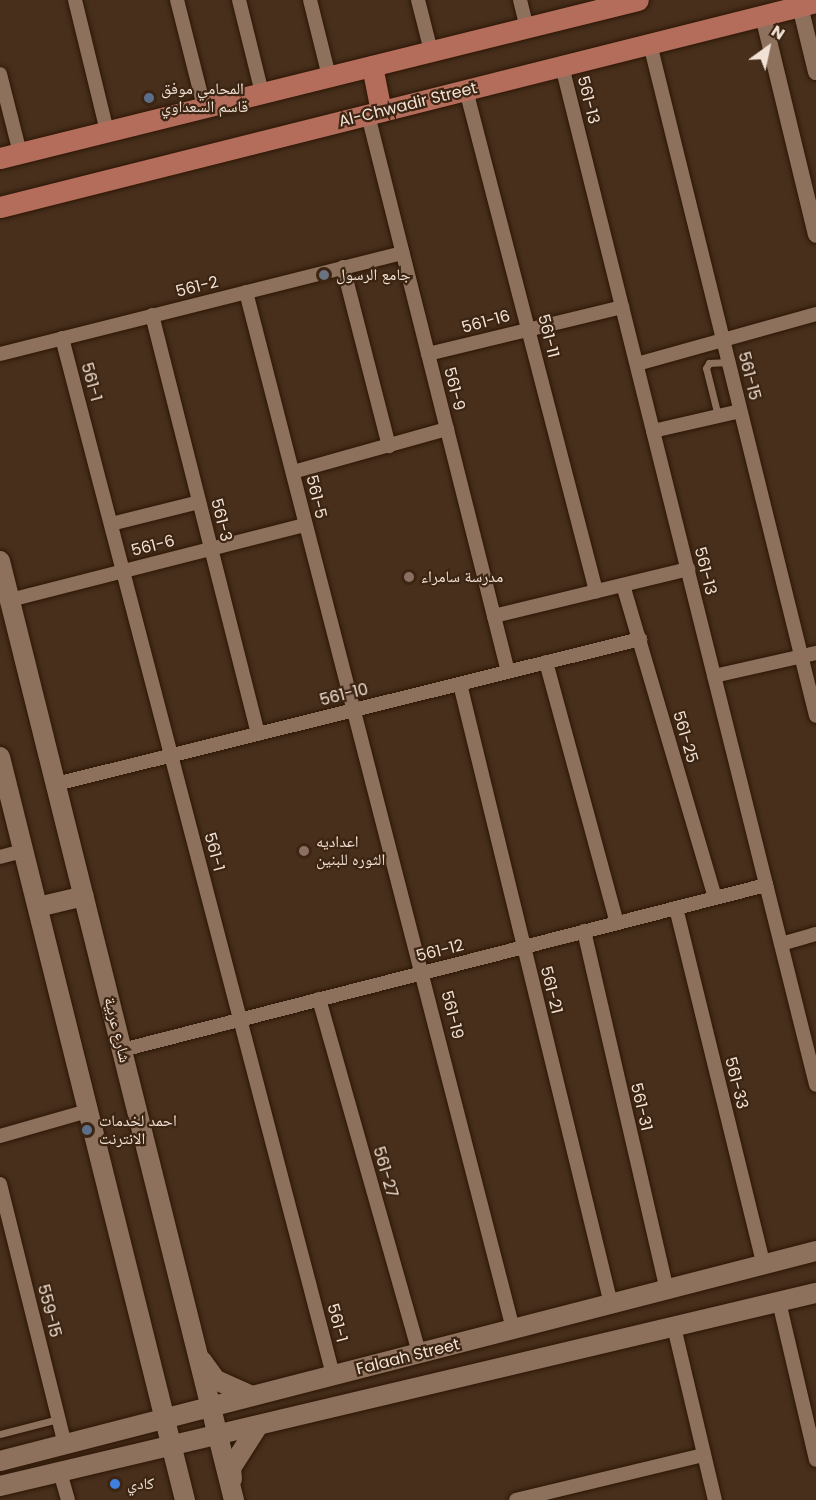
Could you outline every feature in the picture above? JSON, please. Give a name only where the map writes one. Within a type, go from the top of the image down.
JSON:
[{"type":"main road","points":[[10,155],[633,1]]},
{"type":"main road","name":"Al-Chwadir Street","points":[[0,207],[808,4]]},
{"type":"main road","points":[[372,66],[375,113]]},
{"type":"main road","name":"شارع عربية","points":[[0,561],[233,1495]]},
{"type":"main road","points":[[0,757],[184,1496]]},
{"type":"main road","points":[[38,908],[84,896]]},
{"type":"main road","name":"Falaah Street","points":[[0,1461],[420,1355],[816,1251]]},
{"type":"main road","name":"Falaah Street","points":[[0,1486],[816,1293]]},
{"type":"main road","points":[[199,1356],[216,1380],[252,1396]]},
{"type":"main road","points":[[123,1429],[152,1394],[153,1371]]},
{"type":"main road","points":[[233,1495],[231,1468],[258,1426]]},
{"type":"main road","points":[[136,1454],[158,1460],[174,1474],[184,1496]]},
{"type":"street","points":[[75,0],[107,131]]},
{"type":"street","points":[[177,0],[204,107]]},
{"type":"street","points":[[239,0],[262,93]]},
{"type":"street","points":[[310,0],[329,76]]},
{"type":"street","points":[[418,0],[431,51]]},
{"type":"street","points":[[520,0],[526,28]]},
{"type":"street","points":[[808,4],[816,72]]},
{"type":"street","points":[[763,16],[816,235]]},
{"type":"street","name":"561-15","points":[[650,44],[816,716]]},
{"type":"street","name":"561-13","points":[[562,66],[816,1085]]},
{"type":"street","points":[[0,74],[10,155]]},
{"type":"street","name":"561-11","points":[[466,90],[596,591]]},
{"type":"street","name":"561-9","points":[[375,113],[403,253],[508,672]]},
{"type":"street","name":"561-2","points":[[0,354],[403,253]]},
{"type":"street","points":[[343,267],[389,446]]},
{"type":"street","name":"561-5","points":[[246,292],[305,525],[357,709]]},
{"type":"street","name":"561-16","points":[[428,354],[622,307]]},
{"type":"street","points":[[637,364],[816,314]]},
{"type":"street","name":"561-3","points":[[152,315],[258,734]]},
{"type":"street","name":"561-1","points":[[63,338],[333,1376]]},
{"type":"street","points":[[653,430],[740,411]]},
{"type":"street","points":[[293,472],[447,429]]},
{"type":"street","points":[[111,524],[200,502]]},
{"type":"street","name":"561-6","points":[[10,600],[305,525]]},
{"type":"street","points":[[495,616],[688,569]]},
{"type":"street","name":"561-25","points":[[623,585],[715,898]]},
{"type":"street","name":"561-10","points":[[56,784],[640,639]]},
{"type":"street","points":[[714,676],[816,653]]},
{"type":"street","points":[[546,662],[616,923]]},
{"type":"street","name":"561-21","points":[[460,684],[611,1304]]},
{"type":"street","name":"561-19","points":[[357,709],[513,1329]]},
{"type":"street","points":[[0,857],[23,851]]},
{"type":"street","name":"561-12","points":[[122,1050],[766,885]]},
{"type":"street","name":"561-33","points":[[676,908],[764,1266]]},
{"type":"street","name":"561-31","points":[[584,931],[667,1290]]},
{"type":"street","points":[[781,944],[816,934]]},
{"type":"street","name":"561-27","points":[[319,999],[420,1355]]},
{"type":"street","points":[[0,1136],[88,1111]]},
{"type":"street","name":"559-15","points":[[0,1184],[65,1445]]},
{"type":"street","points":[[779,1302],[816,1460]]},
{"type":"street","points":[[674,1327],[715,1500]]},
{"type":"street","points":[[516,1500],[555,1496],[704,1455]]},
{"type":"street","points":[[60,1472],[68,1500]]},
{"type":"lane","points":[[718,416],[706,368],[709,363],[728,362]]},
{"type":"lane","points":[[0,1434],[58,1419]]},
{"type":"place","name":"المحامي موفق قاسم السعداوي","points":[[149,98]]},
{"type":"place","name":"جامع الرسول","points":[[324,275]]},
{"type":"place","name":"مدرسة سامراء","points":[[409,577]]},
{"type":"place","name":"اعداديه الثوره للبنين","points":[[304,851]]},
{"type":"place","name":"احمد لخدمات الانترنت","points":[[87,1130]]},
{"type":"place","name":"كادي","points":[[115,1484]]}]
